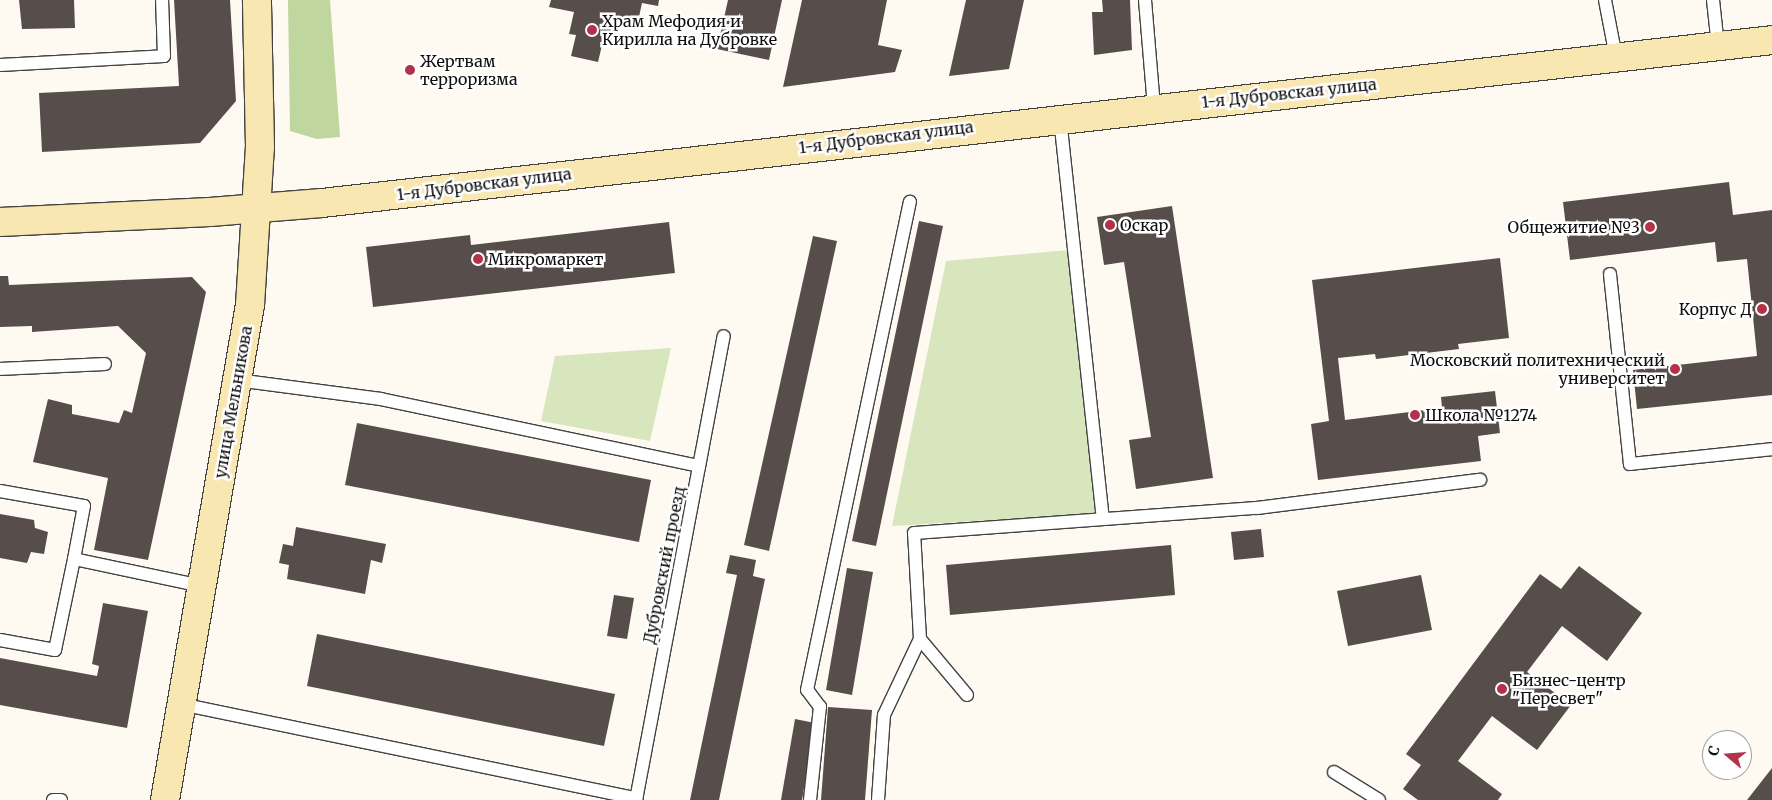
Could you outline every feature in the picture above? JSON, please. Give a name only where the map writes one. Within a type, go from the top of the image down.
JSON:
[{"type":"main road","name":"улица Мельникова","points":[[165,800],[250,305],[258,208],[257,0]]},
{"type":"main road","name":"1-я Дубровская улица","points":[[0,222],[258,208],[999,124],[1772,40]]},
{"type":"lane","points":[[0,65],[164,56],[162,0]]},
{"type":"lane","points":[[1145,0],[1154,107]]},
{"type":"lane","points":[[1605,0],[1616,57]]},
{"type":"lane","points":[[1712,0],[1718,46]]},
{"type":"lane","points":[[1060,118],[1103,519]]},
{"type":"lane","points":[[810,800],[820,707],[807,690],[910,202]]},
{"type":"lane","points":[[1610,274],[1630,464],[1772,449]]},
{"type":"lane","name":"Дубровский проезд","points":[[636,799],[724,336]]},
{"type":"lane","points":[[0,369],[105,364]]},
{"type":"lane","points":[[237,380],[381,399],[699,466]]},
{"type":"lane","points":[[878,800],[884,715],[920,639],[914,533],[1257,508],[1480,480]]},
{"type":"lane","points":[[0,491],[84,506],[55,650],[0,640]]},
{"type":"lane","points":[[74,559],[202,586]]},
{"type":"lane","points":[[920,639],[967,695]]},
{"type":"lane","points":[[181,704],[636,799]]},
{"type":"lane","points":[[1334,772],[1379,800]]},
{"type":"lane","points":[[53,800],[61,800]]},
{"type":"green space","points":[[288,0],[330,0],[340,137],[317,139],[290,131]]},
{"type":"green space","points":[[1069,250],[1095,514],[892,526],[946,261]]},
{"type":"green space","points":[[671,348],[650,441],[541,421],[555,356]]},
{"type":"building","points":[[19,0],[74,0],[75,28],[22,29]]},
{"type":"building","points":[[174,0],[230,0],[236,101],[200,143],[42,152],[39,93],[179,86]]},
{"type":"building","name":"Храм Мефодия и Кирилла на Дубровке","points":[[551,0],[659,0],[658,6],[642,3],[637,26],[616,22],[611,43],[603,41],[598,62],[571,56],[576,35],[569,34],[574,12],[549,7]]},
{"type":"building","points":[[728,0],[782,0],[769,60],[717,49]]},
{"type":"building","points":[[802,0],[887,0],[878,45],[902,50],[895,72],[783,87]]},
{"type":"building","points":[[966,0],[1024,0],[1009,69],[949,76]]},
{"type":"building","points":[[1102,0],[1130,0],[1132,50],[1094,55],[1092,12],[1103,12]]},
{"type":"building","points":[[1729,182],[1733,215],[1772,210],[1772,395],[1637,409],[1633,370],[1757,356],[1747,259],[1717,262],[1715,242],[1570,260],[1563,202]]},
{"type":"building","points":[[1172,206],[1213,478],[1136,489],[1129,440],[1151,437],[1124,262],[1104,265],[1097,217]]},
{"type":"building","points":[[919,221],[943,226],[876,546],[852,541]]},
{"type":"building","points":[[669,222],[675,273],[373,307],[366,247],[470,235],[471,245]]},
{"type":"building","points":[[813,236],[837,241],[769,551],[744,545]]},
{"type":"building","points":[[1500,258],[1509,338],[1458,344],[1459,349],[1376,359],[1375,354],[1338,358],[1345,420],[1442,408],[1441,397],[1495,391],[1500,433],[1478,436],[1481,461],[1318,480],[1311,424],[1329,421],[1312,280]]},
{"type":"building","points":[[0,276],[8,276],[9,285],[192,277],[206,292],[148,560],[94,550],[108,478],[33,462],[48,399],[72,405],[72,414],[119,423],[124,410],[132,413],[146,353],[118,326],[32,332],[32,326],[0,327]]},
{"type":"building","points":[[357,423],[651,480],[639,542],[345,485]]},
{"type":"building","points":[[0,514],[34,520],[35,528],[48,532],[44,554],[31,552],[27,563],[0,558]]},
{"type":"building","points":[[296,527],[386,544],[382,563],[371,560],[365,594],[287,579],[289,565],[279,563],[283,544],[293,546]]},
{"type":"building","points":[[1261,529],[1264,557],[1234,560],[1231,532]]},
{"type":"building","points":[[1171,545],[1175,595],[950,615],[946,565]]},
{"type":"building","points":[[730,555],[756,560],[753,576],[765,579],[719,800],[690,800],[737,575],[726,573]]},
{"type":"building","name":"Бизнес-центр \"Пересвет\"","points":[[1579,566],[1642,613],[1607,661],[1562,626],[1527,672],[1571,705],[1537,750],[1492,716],[1458,761],[1502,794],[1498,800],[1418,800],[1403,789],[1421,765],[1406,754],[1540,574],[1561,589]]},
{"type":"building","points":[[847,568],[873,572],[852,695],[826,690]]},
{"type":"building","points":[[1421,575],[1432,630],[1348,646],[1337,591]]},
{"type":"building","points":[[614,595],[634,598],[627,639],[607,636]]},
{"type":"building","points":[[103,603],[148,611],[127,728],[0,705],[0,658],[97,676],[99,666],[92,664]]},
{"type":"building","points":[[317,634],[615,694],[604,746],[307,686]]},
{"type":"building","points":[[828,707],[872,710],[865,800],[821,800]]},
{"type":"building","points":[[795,719],[815,723],[802,800],[781,800]]},
{"type":"building","points":[[1772,768],[1772,800],[1747,800]]},
{"type":"place","name":"Храм Мефодия и Кирилла на Дубровке","points":[[592,30]]},
{"type":"place","name":"Жертвам терроризма","points":[[410,70]]},
{"type":"place","name":"Оскар","points":[[1110,225]]},
{"type":"place","name":"Общежитие №3","points":[[1650,227]]},
{"type":"place","name":"Микромаркет","points":[[478,259]]},
{"type":"place","name":"Корпус Д","points":[[1762,309]]},
{"type":"place","name":"Московский политехнический университет","points":[[1675,369]]},
{"type":"place","name":"Школа №1274","points":[[1415,415]]},
{"type":"place","name":"Бизнес-центр \"Пересвет\"","points":[[1502,689]]}]
